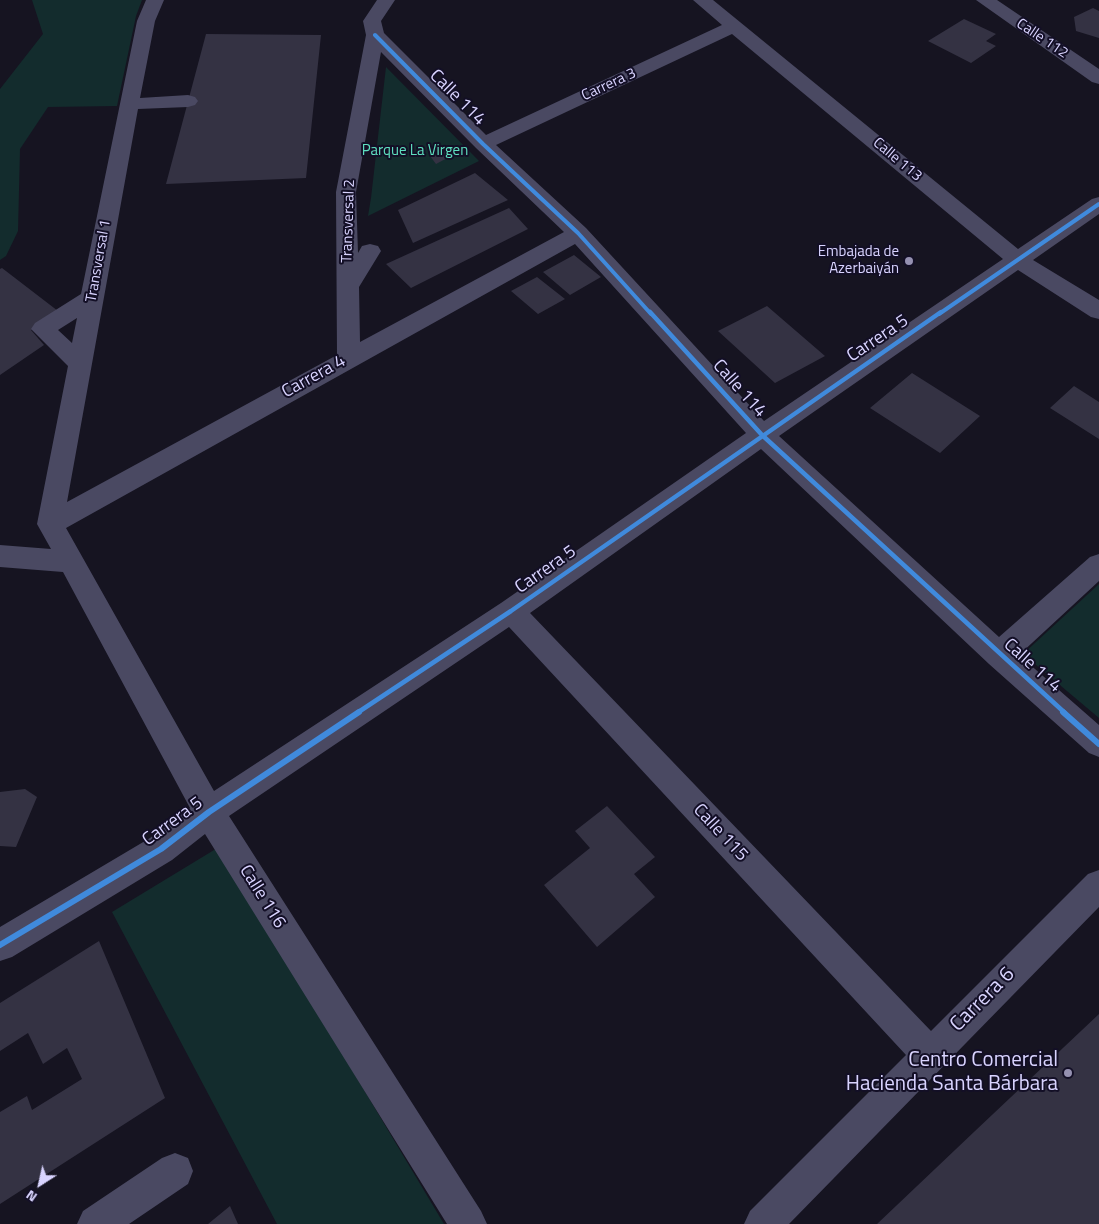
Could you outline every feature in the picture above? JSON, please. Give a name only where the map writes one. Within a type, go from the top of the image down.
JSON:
[{"type":"street","name":"Transversal 1","points":[[50,524],[129,104],[146,21],[155,0]]},
{"type":"street","name":"Transversal 2","points":[[349,358],[346,192],[375,35],[372,21],[386,0]]},
{"type":"street","name":"Calle 113","points":[[702,0],[1018,260],[1099,311]]},
{"type":"street","name":"Calle 112","points":[[985,0],[1099,78]]},
{"type":"street","name":"Carrera 3","points":[[483,144],[735,26]]},
{"type":"street","name":"Calle 114","points":[[375,35],[483,144],[578,233],[762,434],[999,655],[1099,744]]},
{"type":"street","points":[[129,104],[188,101]]},
{"type":"street","name":"Carrera 5","points":[[0,945],[161,849],[209,812],[512,611],[762,434],[1099,204]]},
{"type":"street","name":"Carrera 4","points":[[50,524],[578,233]]},
{"type":"street","points":[[348,286],[370,251]]},
{"type":"street","points":[[80,364],[43,329],[92,298]]},
{"type":"street","name":"Calle 116","points":[[50,524],[209,812],[468,1224]]},
{"type":"street","points":[[0,556],[71,562]]},
{"type":"street","points":[[999,655],[1099,564]]},
{"type":"street","name":"Calle 115","points":[[512,611],[929,1054]]},
{"type":"street","name":"Carrera 6","points":[[763,1224],[929,1054],[1099,885]]},
{"type":"street","points":[[96,1224],[175,1171]]},
{"type":"green space","points":[[32,0],[142,0],[136,16],[117,106],[48,107],[20,149],[18,231],[6,256],[0,260],[0,89],[43,34]]},
{"type":"green space","name":"Parque La Virgen","points":[[386,67],[479,161],[368,216],[371,198]]},
{"type":"green space","points":[[1099,584],[1099,718],[1023,654]]},
{"type":"green space","points":[[219,847],[444,1224],[277,1224],[112,912]]},
{"type":"building","points":[[1093,8],[1099,11],[1099,38],[1076,31],[1074,17]]},
{"type":"building","points":[[964,19],[996,34],[986,41],[996,46],[971,63],[928,41]]},
{"type":"building","points":[[206,34],[321,35],[306,178],[166,184]]},
{"type":"building","points":[[443,149],[451,156],[436,164],[430,156]]},
{"type":"building","points":[[475,173],[508,200],[413,243],[398,210]]},
{"type":"building","points":[[509,208],[528,229],[411,288],[386,264]]},
{"type":"building","points":[[574,255],[601,277],[570,295],[543,272]]},
{"type":"building","points":[[2,268],[58,311],[31,330],[44,345],[0,375],[0,269]]},
{"type":"building","points":[[537,277],[565,299],[538,314],[511,291]]},
{"type":"building","points":[[767,306],[825,356],[775,383],[718,331]]},
{"type":"building","points":[[912,373],[980,416],[940,453],[870,408]]},
{"type":"building","points":[[1074,386],[1099,402],[1099,439],[1050,408]]},
{"type":"building","points":[[25,789],[37,797],[16,847],[0,846],[0,792]]},
{"type":"building","points":[[607,806],[655,857],[634,874],[655,897],[597,947],[544,885],[590,848],[575,831]]},
{"type":"building","points":[[99,941],[165,1098],[0,1204],[0,1112],[27,1096],[32,1110],[82,1079],[67,1048],[43,1064],[28,1033],[0,1051],[0,1003]]},
{"type":"building","name":"Centro Comercial Hacienda Santa Bárbara","points":[[1099,1014],[1099,1224],[877,1224],[975,1131]]},
{"type":"building","points":[[230,1206],[238,1224],[208,1224]]},
{"type":"cycle path","points":[[375,35],[483,144],[578,233],[762,435],[999,655],[1099,744]]},
{"type":"cycle path","points":[[0,945],[161,849],[209,812],[511,611],[762,435],[1099,204]]},
{"type":"place","name":"Embajada de Azerbaiyán","points":[[909,261]]},
{"type":"place","name":"Centro Comercial Hacienda Santa Bárbara","points":[[1068,1073]]}]
